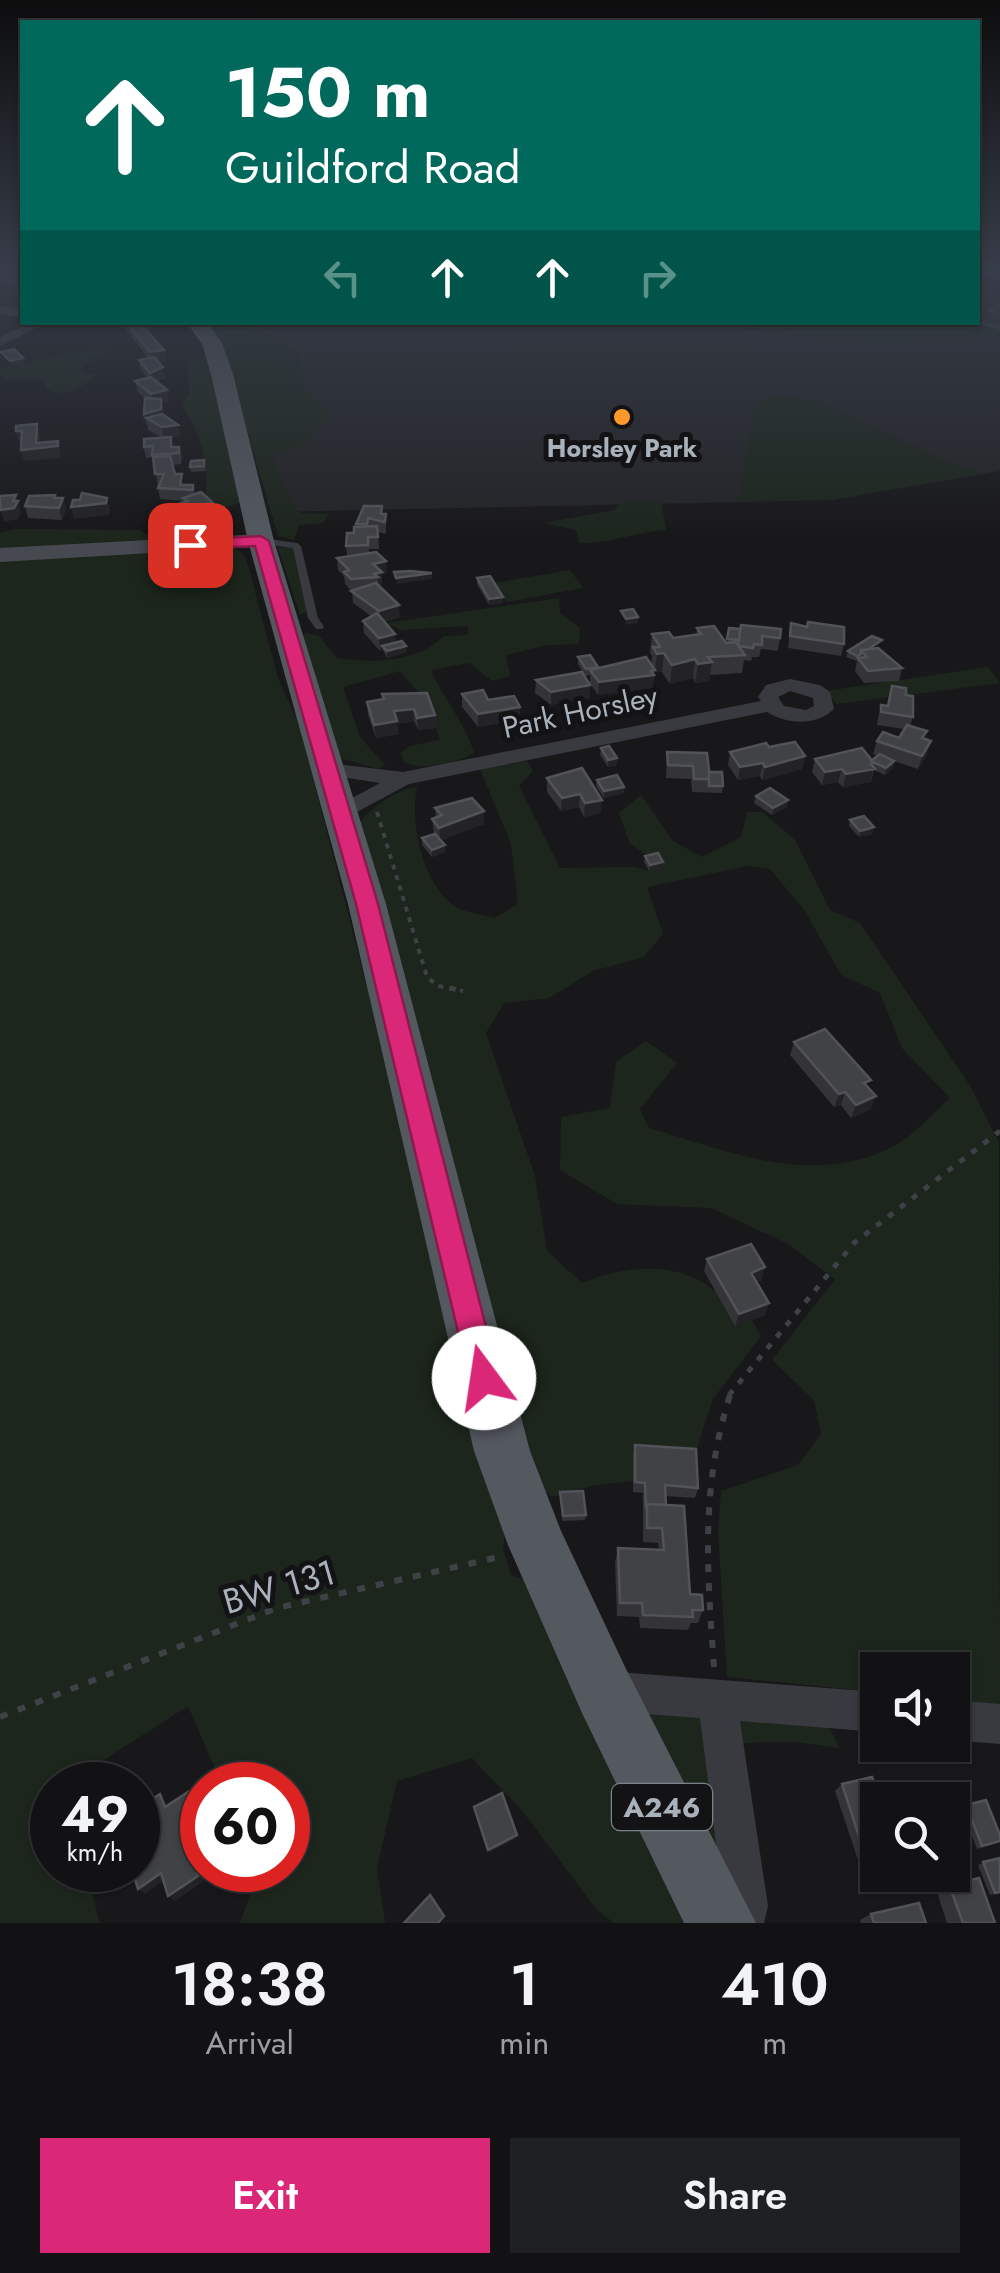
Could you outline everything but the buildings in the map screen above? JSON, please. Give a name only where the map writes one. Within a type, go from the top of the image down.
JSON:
[{"type":"main road","name":"A246","points":[[216,357],[261,541],[367,904],[502,1451],[537,1545],[604,1691],[721,1923]]},
{"type":"street","points":[[0,554],[261,541]]},
{"type":"street","name":"Park Horsley","points":[[328,770],[403,779],[771,706]]},
{"type":"street","name":"Park Horsley","points":[[340,814],[403,779]]},
{"type":"street","points":[[604,1691],[716,1696],[860,1710]]},
{"type":"street","points":[[716,1696],[746,1906],[742,1923]]},
{"type":"street","points":[[970,1722],[1000,1724]]},
{"type":"lane","points":[[261,541],[298,546],[313,618],[319,627]]},
{"type":"path","points":[[372,798],[427,977],[438,986],[463,991]]},
{"type":"path","points":[[716,1696],[706,1561],[709,1470],[730,1393],[854,1243],[1000,1130]]},
{"type":"path","name":"BW 131","points":[[42,1700],[277,1608],[537,1545]]},
{"type":"path","points":[[0,1717],[42,1700]]},
{"type":"shaded area","points":[[51,357],[99,357],[84,365],[83,373],[97,374],[66,393],[45,388],[45,379],[8,380],[0,375],[0,368]]},
{"type":"shaded area","name":"Horsley Park","points":[[226,357],[1000,357],[1000,471],[832,500],[271,512]]},
{"type":"shaded area","points":[[226,357],[300,357],[303,385],[329,416],[305,444],[272,457],[293,506],[301,513],[329,514],[323,523],[299,525],[294,540],[278,536]]},
{"type":"shaded area","points":[[210,358],[240,502],[231,506],[218,506],[205,499],[202,449],[181,403],[189,395],[187,362]]},
{"type":"shaded area","points":[[771,396],[822,401],[939,458],[982,473],[832,500],[738,501],[756,403]]},
{"type":"shaded area","points":[[661,501],[666,530],[579,543],[576,530],[544,523],[615,510],[620,503]]},
{"type":"shaded area","points":[[15,529],[139,530],[157,542],[0,551],[0,533]]},
{"type":"shaded area","points":[[224,547],[239,550],[246,558],[278,678],[299,724],[506,1525],[503,1548],[511,1575],[536,1584],[703,1923],[614,1923],[597,1910],[524,1813],[472,1758],[397,1781],[377,1868],[385,1923],[240,1923],[251,1892],[310,1892],[310,1762],[212,1762],[188,1706],[101,1762],[30,1762],[30,1892],[92,1892],[100,1923],[0,1923],[0,557]]},
{"type":"shaded area","points":[[293,547],[307,611],[300,615],[278,548]]},
{"type":"shaded area","points":[[570,570],[583,588],[506,602],[494,583]]},
{"type":"shaded area","points":[[559,598],[560,613],[580,628],[579,644],[547,645],[506,655],[510,676],[492,681],[469,663],[431,670],[466,731],[474,753],[441,765],[405,763],[400,753],[410,746],[440,740],[426,701],[400,671],[343,687],[360,737],[385,765],[379,769],[340,758],[302,638],[305,633],[319,636],[337,658],[394,659],[421,651],[444,636],[469,635],[467,626],[401,630],[387,623]]},
{"type":"shaded area","points":[[988,667],[1000,683],[836,704],[825,691]]},
{"type":"shaded area","points":[[527,761],[533,771],[519,786],[560,868],[634,867],[650,871],[647,856],[629,842],[619,813],[641,795],[673,841],[702,857],[741,837],[747,812],[762,812],[795,840],[830,910],[860,923],[971,1087],[999,1143],[1000,1705],[970,1702],[970,1652],[860,1652],[860,1690],[727,1677],[718,1531],[721,1491],[798,1465],[821,1434],[814,1400],[772,1360],[835,1279],[788,1244],[711,1208],[617,1204],[560,1170],[561,1117],[610,1108],[616,1062],[646,1041],[677,1063],[640,1109],[649,1128],[769,1161],[830,1165],[860,1159],[906,1138],[950,1098],[902,1048],[880,993],[841,975],[805,911],[770,869],[748,866],[647,887],[663,934],[644,957],[593,971],[549,998],[504,1003],[486,1033],[535,1176],[547,1251],[582,1283],[632,1270],[685,1274],[716,1292],[735,1326],[752,1320],[761,1336],[713,1399],[693,1460],[633,1456],[633,1481],[595,1485],[552,1497],[524,1472],[354,830],[382,802],[417,787],[417,835],[435,884],[456,907],[495,918],[518,904],[511,844],[480,769]]},
{"type":"shaded area","points":[[639,1710],[707,1717],[720,1843],[701,1848]]},
{"type":"shaded area","points":[[733,1714],[822,1715],[840,1748],[795,1742],[739,1743]]},
{"type":"place","name":"Horsley Park","points":[[622,417]]},
{"type":"route","points":[[190,545],[261,541],[367,904],[484,1378]]}]
